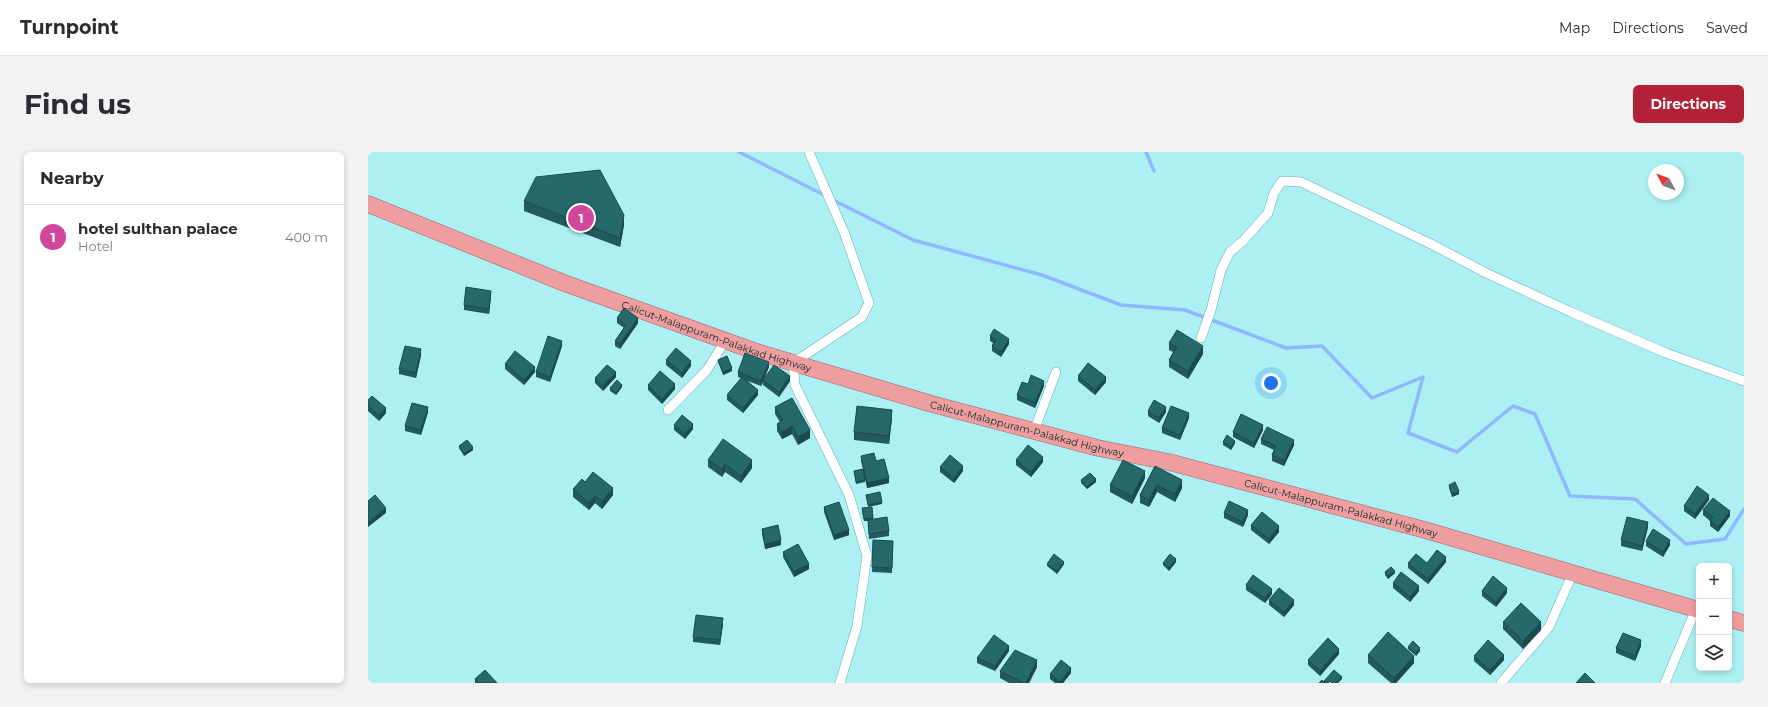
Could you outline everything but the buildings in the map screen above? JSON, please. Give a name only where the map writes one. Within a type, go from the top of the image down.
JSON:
[{"type":"highway","name":"Calicut-Malappuram-Palakkad Highway","points":[[368,204],[564,283],[725,341],[793,363],[932,404],[1098,448],[1176,464],[1425,530],[1696,609]]},
{"type":"highway","points":[[1732,620],[1744,623]]},
{"type":"street","points":[[809,152],[844,232],[869,303],[862,317],[793,363],[795,385],[849,495],[867,556],[857,626],[840,683]]},
{"type":"street","points":[[1201,338],[1212,310],[1221,270],[1230,252],[1243,241],[1268,213],[1274,194],[1282,181],[1301,182],[1426,241],[1486,273],[1571,312],[1666,353],[1744,382]]},
{"type":"street","points":[[668,410],[707,370],[725,341]]},
{"type":"street","points":[[1034,431],[1056,372]]},
{"type":"street","points":[[1501,683],[1549,627],[1574,573]]},
{"type":"street","points":[[1666,683],[1696,615]]},
{"type":"waterway","points":[[739,152],[826,196]]},
{"type":"waterway","points":[[1146,152],[1154,171]]},
{"type":"waterway","points":[[831,199],[913,240],[1042,275],[1121,305],[1185,310],[1286,348],[1322,346],[1372,398],[1423,377],[1408,433],[1457,452],[1513,406],[1535,414],[1570,496],[1635,499],[1686,544],[1725,539],[1744,509]]},
{"type":"place","name":"hotel sulthan palace","points":[[581,218]]}]
